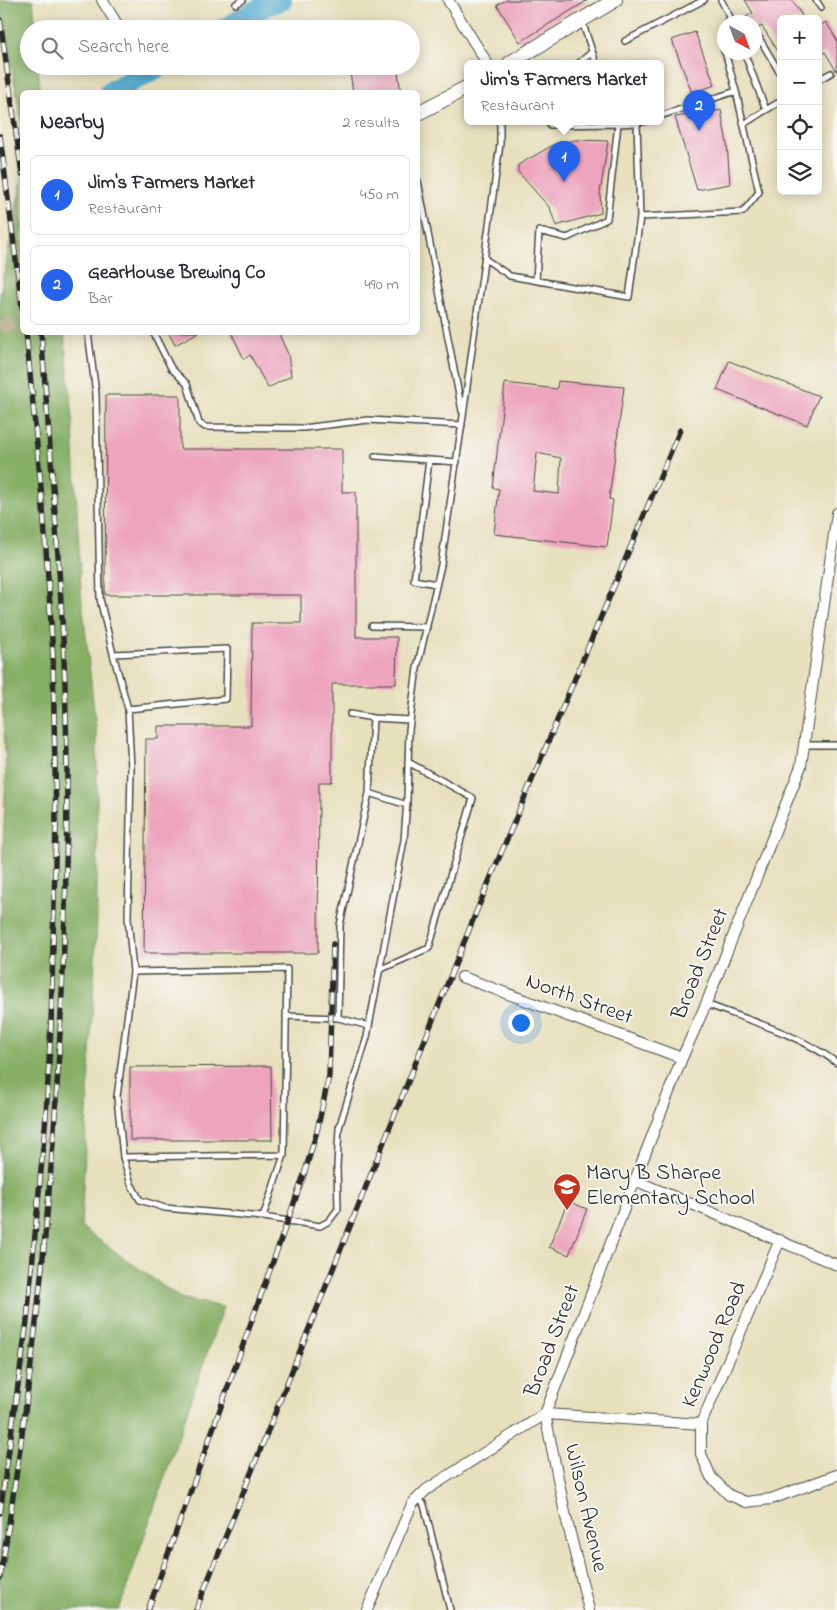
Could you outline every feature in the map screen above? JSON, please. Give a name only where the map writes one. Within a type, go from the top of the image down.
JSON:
[{"type":"street","points":[[102,0],[114,20]]},
{"type":"street","points":[[448,0],[485,60]]},
{"type":"street","points":[[515,60],[615,0]]},
{"type":"street","points":[[420,112],[464,89]]},
{"type":"street","name":"Broad Street","points":[[545,1414],[682,1058],[706,1004],[801,766],[837,513]]},
{"type":"street","name":"North Street","points":[[462,976],[682,1058]]},
{"type":"street","points":[[634,1180],[837,1265]]},
{"type":"street","name":"Kenwood Road","points":[[780,1240],[702,1424],[701,1454],[711,1477],[729,1495],[746,1502],[771,1499],[837,1475]]},
{"type":"street","points":[[367,1610],[412,1504],[418,1496],[545,1414],[702,1424]]},
{"type":"street","name":"Wilson Avenue","points":[[545,1414],[565,1513],[589,1610]]},
{"type":"lane","points":[[236,4],[243,0]]},
{"type":"lane","points":[[625,40],[704,0]]},
{"type":"lane","points":[[721,0],[727,15]]},
{"type":"lane","points":[[816,0],[821,8]]},
{"type":"lane","points":[[581,20],[595,60]]},
{"type":"lane","points":[[762,43],[777,68]]},
{"type":"lane","points":[[583,60],[592,52]]},
{"type":"lane","points":[[640,217],[742,212],[759,192],[727,60]]},
{"type":"lane","points":[[747,60],[766,110]]},
{"type":"lane","points":[[822,78],[831,73]]},
{"type":"lane","points":[[664,115],[736,91]]},
{"type":"lane","points":[[744,124],[777,103]]},
{"type":"lane","points":[[88,335],[96,394],[100,599],[128,709],[131,768],[128,918],[133,972],[116,1097],[123,1157],[131,1184],[140,1200],[165,1208],[263,1217],[320,1226],[329,1221],[338,1210],[337,1167],[340,1128],[369,1026],[404,840],[410,720],[417,668],[441,564],[464,416],[500,144],[500,125]]},
{"type":"lane","points":[[536,280],[539,231],[567,238],[607,219],[617,125]]},
{"type":"lane","points":[[485,259],[510,276],[629,297],[640,217],[638,125]]},
{"type":"lane","points":[[420,191],[464,416]]},
{"type":"lane","points":[[154,335],[171,368],[187,384],[199,423],[205,427],[303,428],[368,420],[462,425]]},
{"type":"lane","points":[[375,456],[457,462]]},
{"type":"lane","points":[[429,460],[414,580],[436,584]]},
{"type":"lane","points":[[372,626],[427,627]]},
{"type":"lane","points":[[113,654],[227,649],[226,699],[128,709]]},
{"type":"lane","points":[[350,714],[373,718],[410,720]]},
{"type":"lane","points":[[338,1018],[340,925],[369,793],[373,718]]},
{"type":"lane","points":[[804,745],[837,745]]},
{"type":"lane","points":[[379,970],[429,948],[473,798],[408,762]]},
{"type":"lane","points":[[369,793],[407,804]]},
{"type":"lane","points":[[133,972],[287,970],[284,1155],[263,1217]]},
{"type":"lane","points":[[706,1004],[793,1037],[825,1054],[837,1063]]},
{"type":"lane","points":[[286,1016],[338,1018],[369,1026]]},
{"type":"lane","points":[[123,1157],[284,1155]]},
{"type":"lane","points":[[418,1496],[424,1505],[450,1610]]},
{"type":"green space","points":[[0,0],[33,0],[35,20],[20,20],[20,75],[39,75],[40,90],[20,90],[20,113]]},
{"type":"green space","points":[[20,189],[20,335],[64,335],[72,408],[81,591],[97,737],[97,921],[81,1227],[180,1298],[223,1307],[119,1610],[0,1610],[0,941],[6,768],[0,654],[0,294]]},
{"type":"building","points":[[506,0],[588,0],[520,42],[497,5]]},
{"type":"building","points":[[745,0],[792,0],[801,15],[777,15],[777,50],[762,26],[762,15],[749,15],[753,13]]},
{"type":"building","points":[[826,22],[837,40],[837,72],[825,52],[822,54],[822,24]]},
{"type":"building","points":[[695,32],[715,85],[692,93],[672,40]]},
{"type":"building","points":[[350,75],[398,75],[401,90],[353,90]]},
{"type":"building","points":[[721,110],[727,144],[730,184],[697,190],[675,117]]},
{"type":"building","points":[[575,140],[608,141],[600,193],[601,213],[556,226],[550,208],[518,172],[518,165],[553,145]]},
{"type":"building","points":[[170,335],[193,335],[175,345]]},
{"type":"building","points":[[232,335],[279,335],[288,354],[291,376],[268,388],[250,355],[244,359]]},
{"type":"building","points":[[729,361],[819,396],[807,425],[717,390]]},
{"type":"building","points":[[558,381],[624,387],[609,499],[613,500],[607,547],[494,534],[499,489],[493,488],[505,383],[557,389]],"holes":[[[537,453],[561,458],[559,494],[533,491]]]},
{"type":"building","points":[[106,395],[180,395],[180,449],[342,449],[342,492],[356,492],[356,637],[397,637],[396,684],[332,684],[332,782],[319,782],[318,953],[144,953],[146,739],[158,739],[158,726],[251,726],[252,623],[301,623],[301,595],[105,595]]},
{"type":"building","points":[[271,1066],[272,1140],[130,1140],[130,1067]]},
{"type":"building","points":[[568,1201],[587,1209],[569,1255],[549,1247]]},
{"type":"waterway","points":[[240,20],[268,4],[281,0]]},
{"type":"waterway","points":[[114,90],[143,75]]},
{"type":"tunnel","points":[[0,328],[20,318]]},
{"type":"railway","points":[[0,20],[20,160]]},
{"type":"railway","points":[[0,136],[20,291]]},
{"type":"railway","points":[[0,1513],[27,1321],[46,1116],[51,1025],[56,824],[53,657],[43,508],[26,335]]},
{"type":"railway","points":[[0,1578],[16,1478],[41,1277],[58,1075],[63,974],[66,872],[66,716],[58,552],[41,335]]},
{"type":"railway","points":[[196,1610],[477,910],[680,430]]},
{"type":"railway","points":[[148,1610],[304,1175],[317,1131],[329,1076],[333,944]]},
{"type":"place","name":"GearHouse Brewing Co","points":[[699,131]]},
{"type":"place","name":"Jim's Farmers Market","points":[[564,182]]},
{"type":"place","name":"Mary B Sharpe Elementary School","points":[[567,1211]]}]
